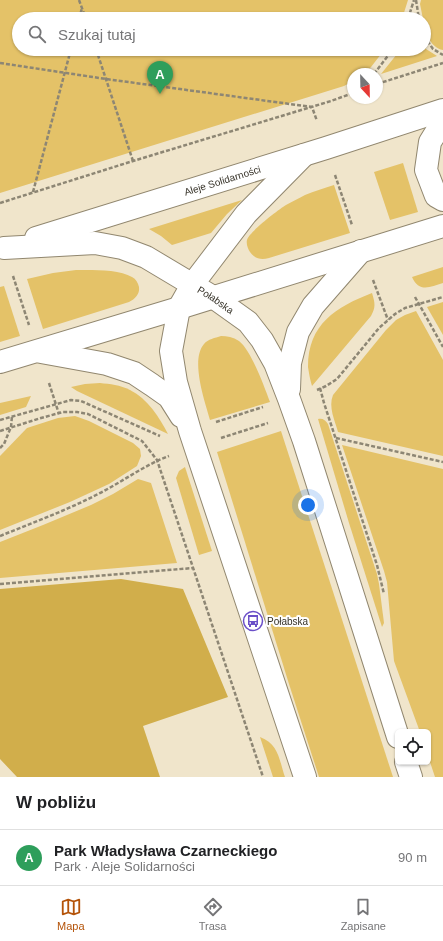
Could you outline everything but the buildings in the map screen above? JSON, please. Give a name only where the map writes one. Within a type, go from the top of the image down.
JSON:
[{"type":"street","name":"Aleje Solidarności","points":[[2,248],[326,148],[443,110]]},
{"type":"street","points":[[443,121],[430,142],[426,170],[436,196],[443,200]]},
{"type":"street","name":"Połabska","points":[[304,154],[246,214],[192,285],[179,308],[171,351],[176,382],[191,435],[305,777]]},
{"type":"street","points":[[0,362],[443,226]]},
{"type":"street","name":"Połabska","points":[[2,248],[95,243],[122,248],[146,257],[213,297],[248,322],[262,340],[275,363],[291,403],[395,729]]},
{"type":"street","points":[[291,403],[290,363],[298,332],[313,306],[362,251]]},
{"type":"street","points":[[38,351],[107,364],[134,373],[169,397],[191,435]]},
{"type":"street","points":[[407,765],[411,777]]},
{"type":"path","points":[[79,0],[84,12]]},
{"type":"path","points":[[411,12],[415,0]]},
{"type":"path","points":[[415,0],[418,12]]},
{"type":"path","points":[[81,12],[82,7]]},
{"type":"path","points":[[431,46],[443,55]]},
{"type":"path","points":[[33,193],[69,56]]},
{"type":"path","points":[[98,56],[133,161]]},
{"type":"path","points":[[379,68],[388,56]]},
{"type":"path","points":[[0,63],[312,107]]},
{"type":"path","points":[[383,82],[443,63]]},
{"type":"path","points":[[0,203],[347,95]]},
{"type":"path","points":[[312,107],[362,251],[388,320]]},
{"type":"path","points":[[414,297],[443,347]]},
{"type":"path","points":[[0,420],[71,400],[81,400],[159,436],[166,438],[191,435],[291,403],[326,386],[337,379],[379,328],[395,314],[405,308],[443,297]]},
{"type":"path","points":[[0,536],[71,508],[157,460],[191,435],[291,403]]},
{"type":"path","points":[[0,431],[63,412],[88,414],[142,441],[157,460],[263,777]]},
{"type":"path","points":[[0,448],[4,444],[12,427],[12,416]]},
{"type":"path","points":[[336,438],[443,462]]},
{"type":"path","points":[[0,584],[193,568]]},
{"type":"shaded area","points":[[0,0],[408,0],[404,12],[12,12],[12,56],[380,56],[370,68],[347,68],[347,84],[0,193]]},
{"type":"shaded area","points":[[421,0],[443,0],[443,50],[438,49],[431,42],[431,12],[422,12]]},
{"type":"shaded area","points":[[431,52],[437,56],[383,73],[395,56],[431,56]]},
{"type":"shaded area","points":[[403,163],[418,212],[390,220],[374,172]]},
{"type":"shaded area","points":[[334,185],[350,233],[269,258],[258,258],[250,252],[247,240],[264,221],[286,205],[303,196]]},
{"type":"shaded area","points":[[242,200],[227,214],[211,233],[172,245],[149,229]]},
{"type":"shaded area","points":[[443,267],[443,283],[438,285],[425,288],[421,287],[412,277]]},
{"type":"shaded area","points":[[76,270],[105,270],[126,274],[137,281],[139,292],[135,298],[129,302],[43,329],[27,279],[53,273]]},
{"type":"shaded area","points":[[4,286],[20,336],[0,342],[0,287]]},
{"type":"shaded area","points":[[372,293],[374,310],[371,316],[312,386],[308,367],[309,352],[313,339],[319,328],[326,319],[336,311],[359,298]]},
{"type":"shaded area","points":[[443,302],[443,335],[427,307]]},
{"type":"shaded area","points":[[416,311],[443,360],[443,456],[338,432],[331,404],[333,395],[386,330],[396,320]]},
{"type":"shaded area","points":[[221,336],[239,341],[244,346],[257,369],[270,402],[210,420],[202,392],[198,370],[198,360],[200,351],[204,344]]},
{"type":"shaded area","points":[[100,383],[122,387],[130,390],[142,398],[148,403],[161,421],[168,434],[71,387]]},
{"type":"shaded area","points":[[31,396],[26,407],[0,415],[0,403]]},
{"type":"shaded area","points":[[75,416],[89,421],[133,443],[140,449],[141,456],[137,466],[109,484],[70,502],[0,530],[0,456],[27,428],[58,418]]},
{"type":"shaded area","points":[[318,419],[324,420],[328,424],[377,574],[384,623],[382,627],[349,523]]},
{"type":"shaded area","points":[[281,431],[393,777],[319,777],[217,452]]},
{"type":"shaded area","points":[[342,445],[443,469],[443,777],[435,777],[431,765],[431,729],[419,729],[394,661],[387,582]]},
{"type":"shaded area","points":[[185,467],[212,551],[199,555],[176,478],[179,471]]},
{"type":"shaded area","points":[[138,479],[151,483],[177,563],[0,578],[0,542],[91,505]]},
{"type":"shaded area","points":[[121,579],[183,589],[228,697],[143,726],[160,777],[17,777],[0,759],[0,589]]},
{"type":"shaded area","points":[[260,737],[275,748],[285,777],[273,777]]},
{"type":"place","name":"Park Władysława Czarneckiego","points":[[160,94]]},
{"type":"place","name":"Połabska","points":[[253,621]]}]
